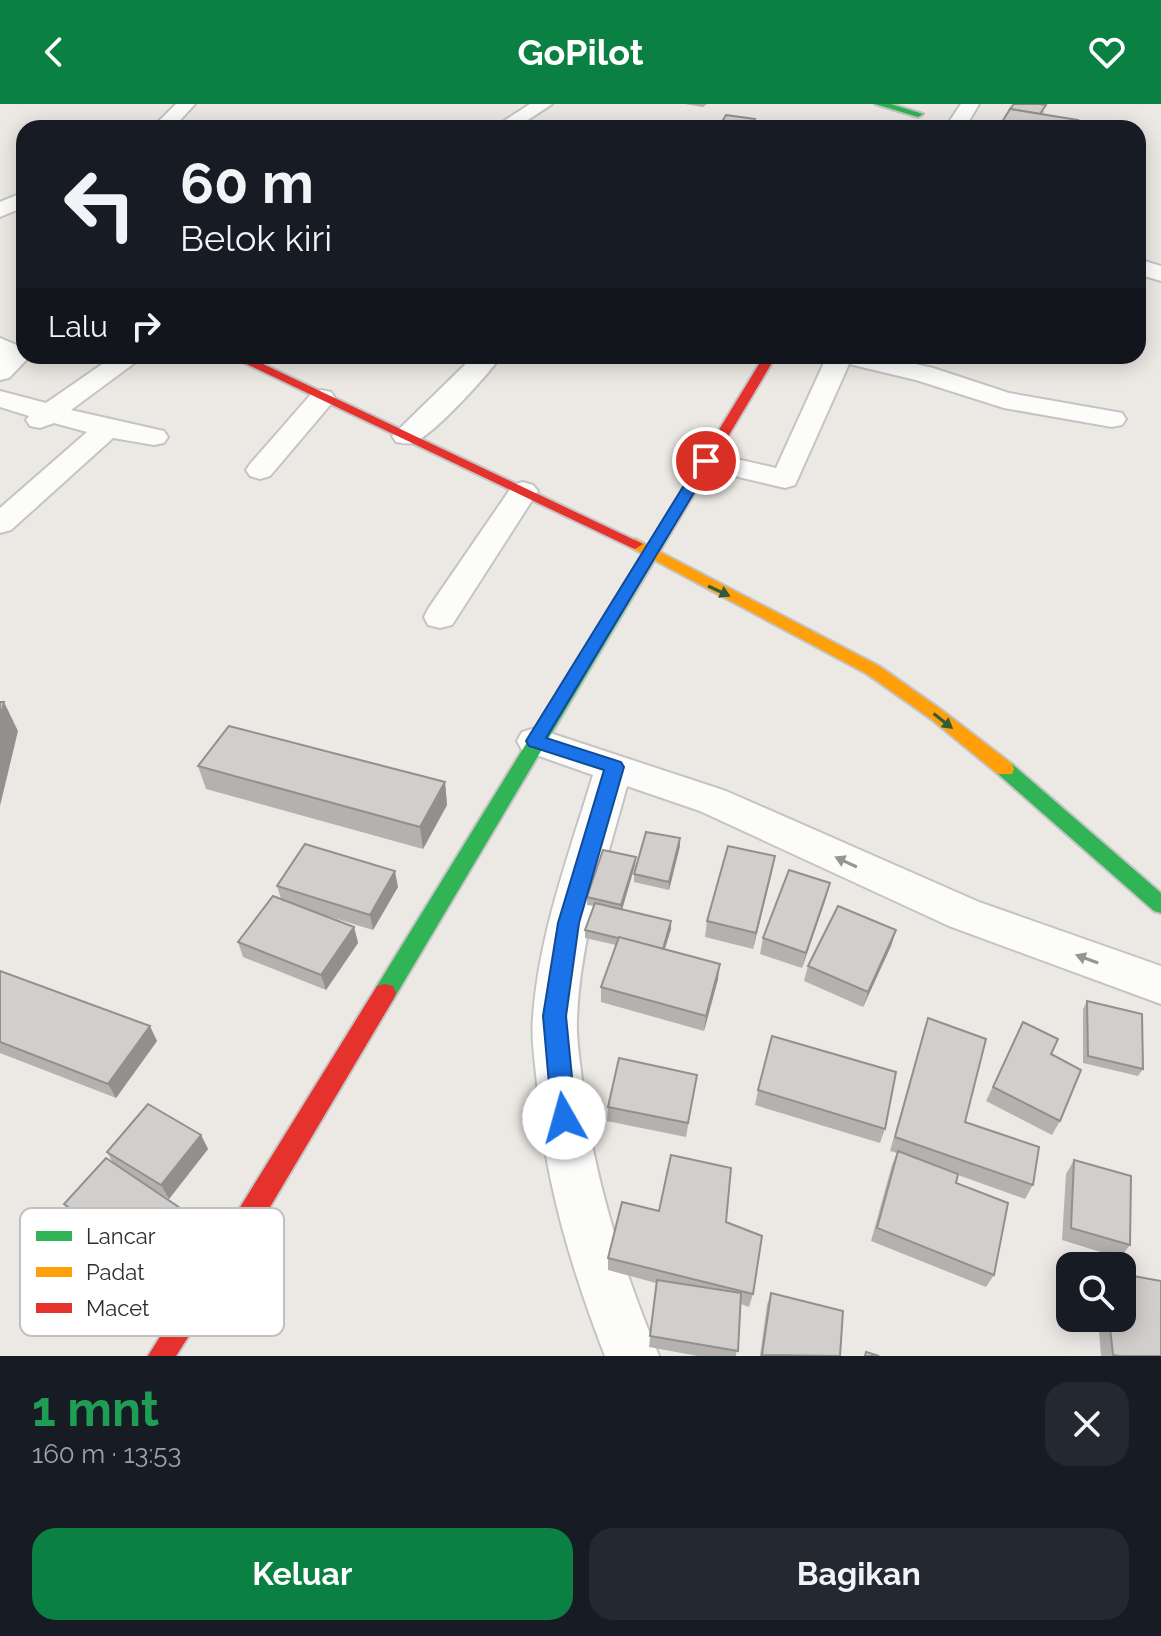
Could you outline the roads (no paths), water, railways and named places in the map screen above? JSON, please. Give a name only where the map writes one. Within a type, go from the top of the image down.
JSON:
[{"type":"street","points":[[170,120],[186,104]]},
{"type":"street","points":[[512,120],[543,104]]},
{"type":"street","points":[[880,104],[917,115]]},
{"type":"street","points":[[0,372],[16,357]]},
{"type":"street","points":[[46,416],[120,364]]},
{"type":"street","points":[[252,364],[651,552],[700,582],[809,633],[902,689],[1017,780],[1161,905]]},
{"type":"street","points":[[406,436],[441,406],[480,364]]},
{"type":"street","points":[[254,1208],[765,364]]},
{"type":"street","points":[[706,461],[785,479],[836,364]]},
{"type":"street","points":[[882,364],[1004,400],[1112,419]]},
{"type":"street","points":[[260,470],[322,398]]},
{"type":"street","points":[[0,399],[46,416],[154,437]]},
{"type":"street","points":[[0,524],[107,429]]},
{"type":"street","points":[[440,617],[523,491]]},
{"type":"street","points":[[535,741],[713,801],[964,914],[1161,985]]},
{"type":"street","points":[[614,767],[568,923],[554,1016],[572,1176],[594,1256],[632,1356]]},
{"type":"street","points":[[161,1356],[174,1336]]}]
